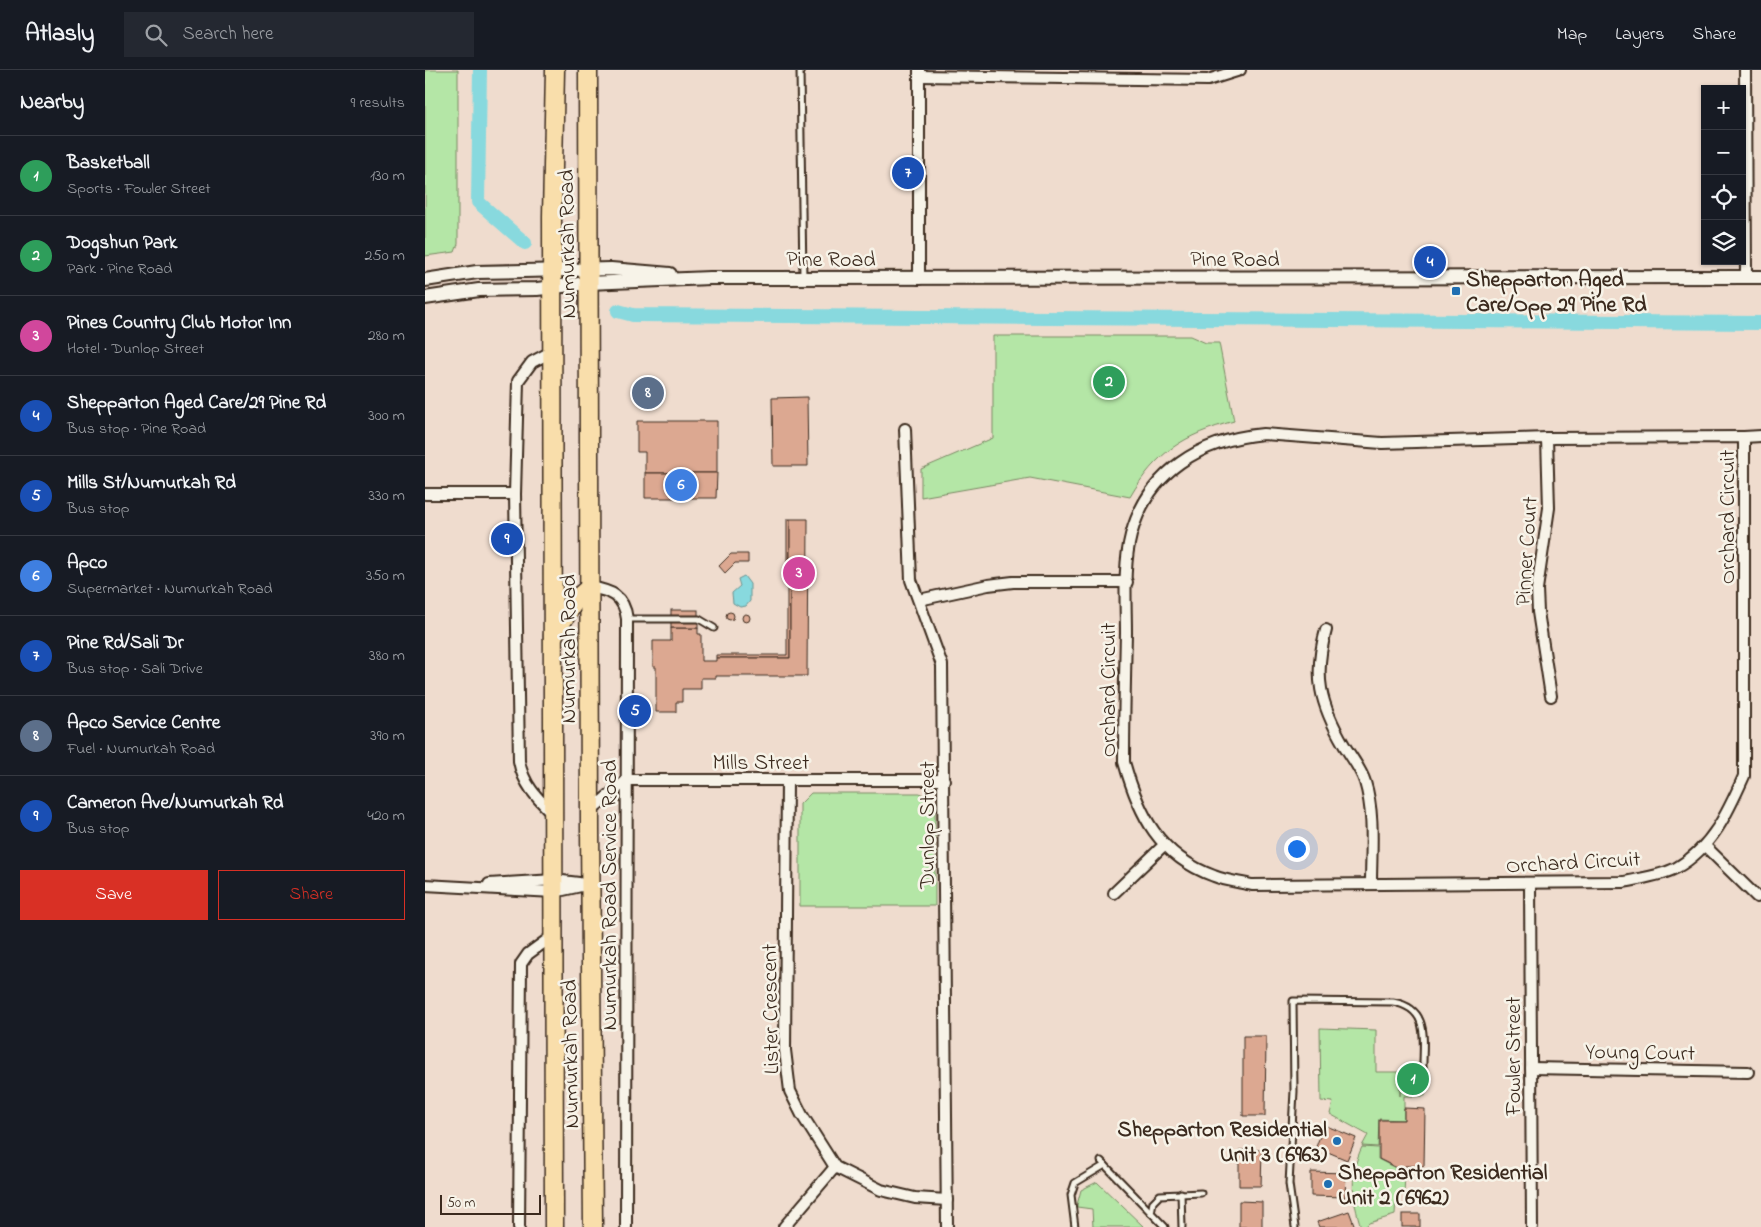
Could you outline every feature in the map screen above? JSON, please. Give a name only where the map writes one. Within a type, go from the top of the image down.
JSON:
[{"type":"highway","name":"Numurkah Road","points":[[554,1227],[553,279],[555,70]]},
{"type":"highway","name":"Numurkah Road","points":[[588,70],[590,884],[593,1227]]},
{"type":"highway","points":[[553,636],[576,599],[590,587]]},
{"type":"street","points":[[919,279],[919,73],[1208,80],[1240,70]]},
{"type":"street","points":[[1745,70],[1746,277]]},
{"type":"street","points":[[477,272],[479,290]]},
{"type":"street","points":[[425,280],[477,272],[553,279]]},
{"type":"street","name":"Pine Road","points":[[553,279],[588,276],[919,279],[1761,277]]},
{"type":"street","points":[[425,298],[553,279]]},
{"type":"street","points":[[553,351],[532,362],[518,381],[515,494],[519,761],[521,774],[527,785],[553,814]]},
{"type":"street","name":"Dunlop Street","points":[[905,429],[911,580],[942,665],[947,1227]]},
{"type":"street","name":"Orchard Circuit","points":[[1263,434],[1382,443],[1547,438],[1745,437],[1744,776],[1719,826],[1705,846],[1676,868],[1624,882],[1252,885],[1214,876],[1189,864],[1165,845],[1146,822],[1124,762],[1127,582],[1131,535],[1139,512],[1154,488],[1172,468],[1193,453],[1218,442],[1239,436],[1263,434]]},
{"type":"street","points":[[1745,437],[1761,436]]},
{"type":"street","name":"Pinner Court","points":[[1547,438],[1549,508],[1537,589],[1538,612],[1551,696]]},
{"type":"street","points":[[425,494],[515,494]]},
{"type":"street","points":[[919,600],[988,585],[1013,582],[1127,582]]},
{"type":"street","name":"Numurkah Road Service Road","points":[[590,587],[609,590],[618,596],[624,604],[627,619],[626,1227]]},
{"type":"street","points":[[1326,630],[1320,652],[1318,677],[1321,697],[1335,729],[1365,780],[1372,809],[1371,884]]},
{"type":"street","points":[[590,811],[627,780]]},
{"type":"street","name":"Mills Street","points":[[627,780],[944,780]]},
{"type":"street","name":"Lister Crescent","points":[[787,780],[785,1050],[790,1091],[802,1115],[835,1167]]},
{"type":"street","points":[[1114,893],[1165,845]]},
{"type":"street","points":[[1705,846],[1757,896]]},
{"type":"street","points":[[425,885],[470,886],[510,891],[590,884]]},
{"type":"street","name":"Fowler Street","points":[[1530,884],[1532,1227]]},
{"type":"street","points":[[519,1227],[521,964],[528,954],[553,935]]},
{"type":"street","name":"Young Court","points":[[1531,1068],[1748,1072]]},
{"type":"street","points":[[784,1227],[835,1167],[881,1190],[915,1198],[947,1200]]},
{"type":"lane","points":[[800,70],[803,278]]},
{"type":"lane","points":[[627,619],[699,620],[714,628]]},
{"type":"lane","points":[[1295,1227],[1289,1184],[1293,1091],[1293,1001],[1393,1002],[1407,1005],[1417,1012],[1422,1025],[1423,1073]]},
{"type":"lane","points":[[1075,1227],[1071,1194],[1075,1183],[1103,1163],[1165,1227]]},
{"type":"lane","points":[[1181,1193],[1182,1227]]},
{"type":"lane","points":[[1151,1213],[1153,1202],[1160,1194],[1201,1193]]},
{"type":"green space","points":[[425,70],[458,70],[458,244],[455,252],[425,256]]},
{"type":"green space","points":[[993,336],[1190,336],[1206,343],[1219,343],[1234,421],[1200,432],[1173,447],[1150,468],[1130,497],[1030,478],[921,497],[921,469],[993,438]]},
{"type":"green space","points":[[811,793],[920,793],[935,805],[935,906],[800,906],[800,804]]},
{"type":"green space","points":[[1320,1028],[1376,1030],[1376,1072],[1400,1072],[1400,1096],[1401,1073],[1425,1073],[1425,1096],[1404,1096],[1404,1120],[1379,1119],[1378,1147],[1362,1146],[1368,1135],[1330,1114],[1333,1102],[1321,1101]]},
{"type":"green space","points":[[1362,1147],[1378,1148],[1378,1159],[1405,1173],[1404,1195],[1396,1195],[1395,1215],[1369,1223],[1365,1227],[1361,1227],[1358,1217],[1353,1187],[1355,1167]]},
{"type":"green space","points":[[1097,1182],[1144,1227],[1093,1227],[1092,1209],[1077,1207],[1077,1205],[1081,1190]]},
{"type":"water","points":[[744,576],[750,584],[750,601],[746,606],[740,607],[733,603],[732,593],[740,586],[738,579]]},
{"type":"building","points":[[807,397],[808,466],[773,466],[772,398]]},
{"type":"building","points":[[637,421],[717,421],[717,473],[645,473],[645,452],[637,452]]},
{"type":"building","points":[[645,473],[717,473],[716,498],[645,498]]},
{"type":"building","points":[[787,519],[790,519],[790,658],[716,658],[716,655],[787,655]]},
{"type":"building","points":[[790,519],[808,519],[807,676],[716,676],[716,678],[701,678],[701,689],[682,689],[682,702],[676,702],[676,712],[656,712],[656,667],[653,667],[653,641],[671,641],[671,628],[698,628],[698,634],[701,634],[701,661],[716,661],[716,658],[790,658]]},
{"type":"building","points":[[731,554],[748,554],[748,563],[735,563],[725,573],[719,566]]},
{"type":"building","points":[[671,610],[698,610],[698,628],[671,628]]},
{"type":"building","points":[[730,612],[734,616],[730,620],[726,616]]},
{"type":"building","points":[[746,614],[750,618],[746,622],[742,618]]},
{"type":"building","points":[[1243,1036],[1266,1036],[1265,1116],[1243,1116]]},
{"type":"building","points":[[1404,1108],[1425,1109],[1424,1166],[1405,1166],[1405,1172],[1379,1159],[1379,1120],[1404,1120]]},
{"type":"building","name":"Shepparton Residential Unit 3 (6963)","points":[[1324,1125],[1356,1138],[1347,1160],[1316,1147]]},
{"type":"building","points":[[1239,1150],[1262,1150],[1261,1186],[1239,1186]]},
{"type":"building","name":"Shepparton Residential Unit 2 (6962)","points":[[1311,1172],[1346,1173],[1345,1197],[1311,1196]]},
{"type":"building","points":[[1239,1201],[1262,1202],[1262,1227],[1239,1227]]},
{"type":"building","points":[[1349,1211],[1355,1227],[1319,1227],[1317,1222]]},
{"type":"building","points":[[1402,1214],[1420,1214],[1420,1227],[1402,1227]]},
{"type":"waterway","points":[[480,70],[478,202],[525,243]]},
{"type":"waterway","points":[[618,311],[633,315],[1761,323]]},
{"type":"place","name":"Pine Rd/Sali Dr","points":[[908,173]]},
{"type":"place","name":"Shepparton Aged Care/29 Pine Rd","points":[[1430,262]]},
{"type":"place","name":"Shepparton Aged Care/Opp 29 Pine Rd","points":[[1456,291]]},
{"type":"place","name":"Dogshun Park","points":[[1109,382]]},
{"type":"place","name":"Apco Service Centre","points":[[648,393]]},
{"type":"place","name":"Apco","points":[[681,485]]},
{"type":"place","name":"Cameron Ave/Numurkah Rd","points":[[507,539]]},
{"type":"place","name":"Pines Country Club Motor Inn","points":[[799,573]]},
{"type":"place","name":"Mills St/Numurkah Rd","points":[[635,711]]},
{"type":"place","name":"Basketball","points":[[1413,1079]]},
{"type":"place","name":"Shepparton Residential Unit 3 (6963)","points":[[1337,1141]]},
{"type":"place","name":"Shepparton Residential Unit 2 (6962)","points":[[1328,1184]]}]
